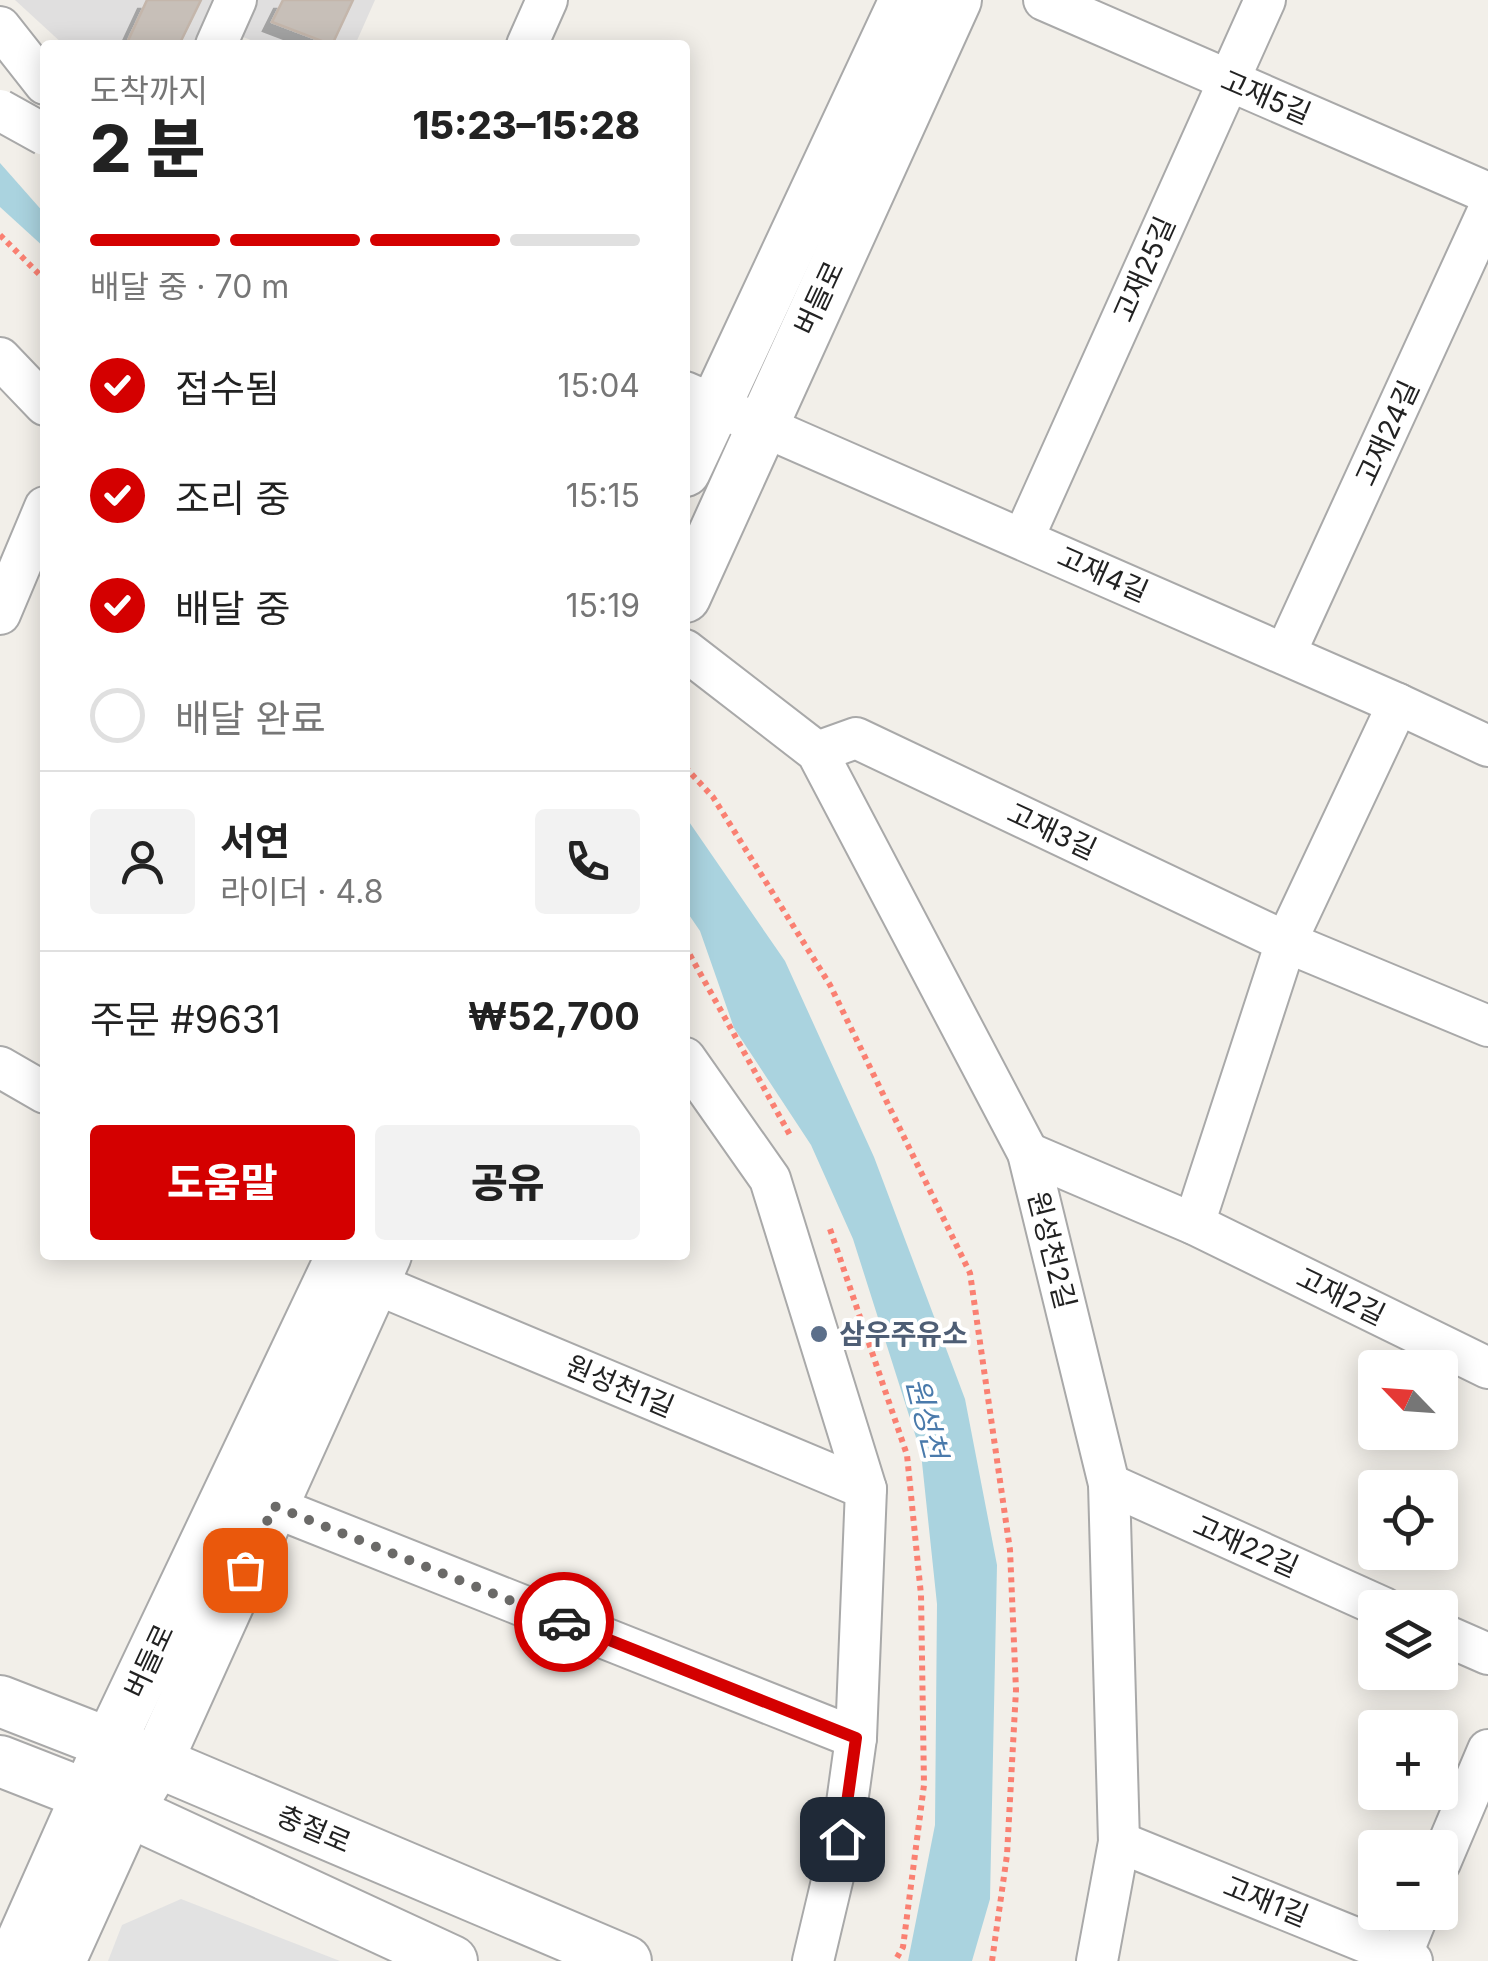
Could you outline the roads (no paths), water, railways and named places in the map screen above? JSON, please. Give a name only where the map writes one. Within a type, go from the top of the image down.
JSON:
[{"type":"street","points":[[218,40],[236,0]]},
{"type":"street","points":[[529,40],[547,0]]},
{"type":"street","name":"버들로","points":[[690,447],[700,399],[905,0]]},
{"type":"street","name":"버들로","points":[[690,586],[956,0]]},
{"type":"street","name":"고재5길","points":[[1044,0],[1488,193]]},
{"type":"street","name":"고재25길","points":[[1023,539],[1265,0]]},
{"type":"street","points":[[0,26],[40,78]]},
{"type":"street","points":[[0,110],[40,131]]},
{"type":"street","name":"고재24길","points":[[1286,654],[1488,211]]},
{"type":"street","points":[[0,358],[40,400]]},
{"type":"street","name":"고재4길","points":[[700,399],[1488,746]]},
{"type":"street","points":[[0,614],[40,519]]},
{"type":"street","name":"원성천2길","points":[[690,654],[816,752],[1028,1153],[1108,1484],[1120,1842],[1097,1961]]},
{"type":"street","points":[[1194,1224],[1286,942],[1398,704]]},
{"type":"street","name":"고재3길","points":[[816,752],[856,738],[1286,942],[1488,1026]]},
{"type":"street","points":[[690,1065],[770,1179],[866,1489],[856,1738],[842,1839],[812,1961]]},
{"type":"street","points":[[0,1067],[40,1091]]},
{"type":"street","name":"고재2길","points":[[1028,1153],[1194,1224],[1488,1368]]},
{"type":"street","name":"버들로","points":[[13,1961],[108,1804],[158,1762],[274,1506],[367,1264]]},
{"type":"street","name":"버들로","points":[[60,1961],[108,1804],[110,1743],[367,1264]]},
{"type":"street","name":"원성천1길","points":[[367,1264],[866,1489]]},
{"type":"street","name":"고재22길","points":[[1108,1484],[1358,1596]]},
{"type":"street","points":[[274,1506],[856,1738]]},
{"type":"street","points":[[1458,1641],[1488,1654]]},
{"type":"street","name":"충절로","points":[[0,1701],[158,1762],[626,1961]]},
{"type":"street","points":[[1454,1830],[1488,1750]]},
{"type":"street","points":[[0,1762],[108,1804],[452,1961]]},
{"type":"street","name":"고재1길","points":[[1120,1842],[1406,1959]]},
{"type":"street","points":[[1406,1959],[1414,1930]]},
{"type":"water","points":[[0,163],[40,208],[40,243],[0,207]]},
{"type":"water","name":"원성천","points":[[690,823],[785,961],[874,1157],[965,1399],[997,1565],[990,1899],[972,1961],[908,1961],[935,1825],[937,1604],[921,1453],[853,1239],[811,1145],[734,1028],[700,931],[690,916]]},
{"type":"place","name":"삼우주유소","points":[[819,1334]]}]
